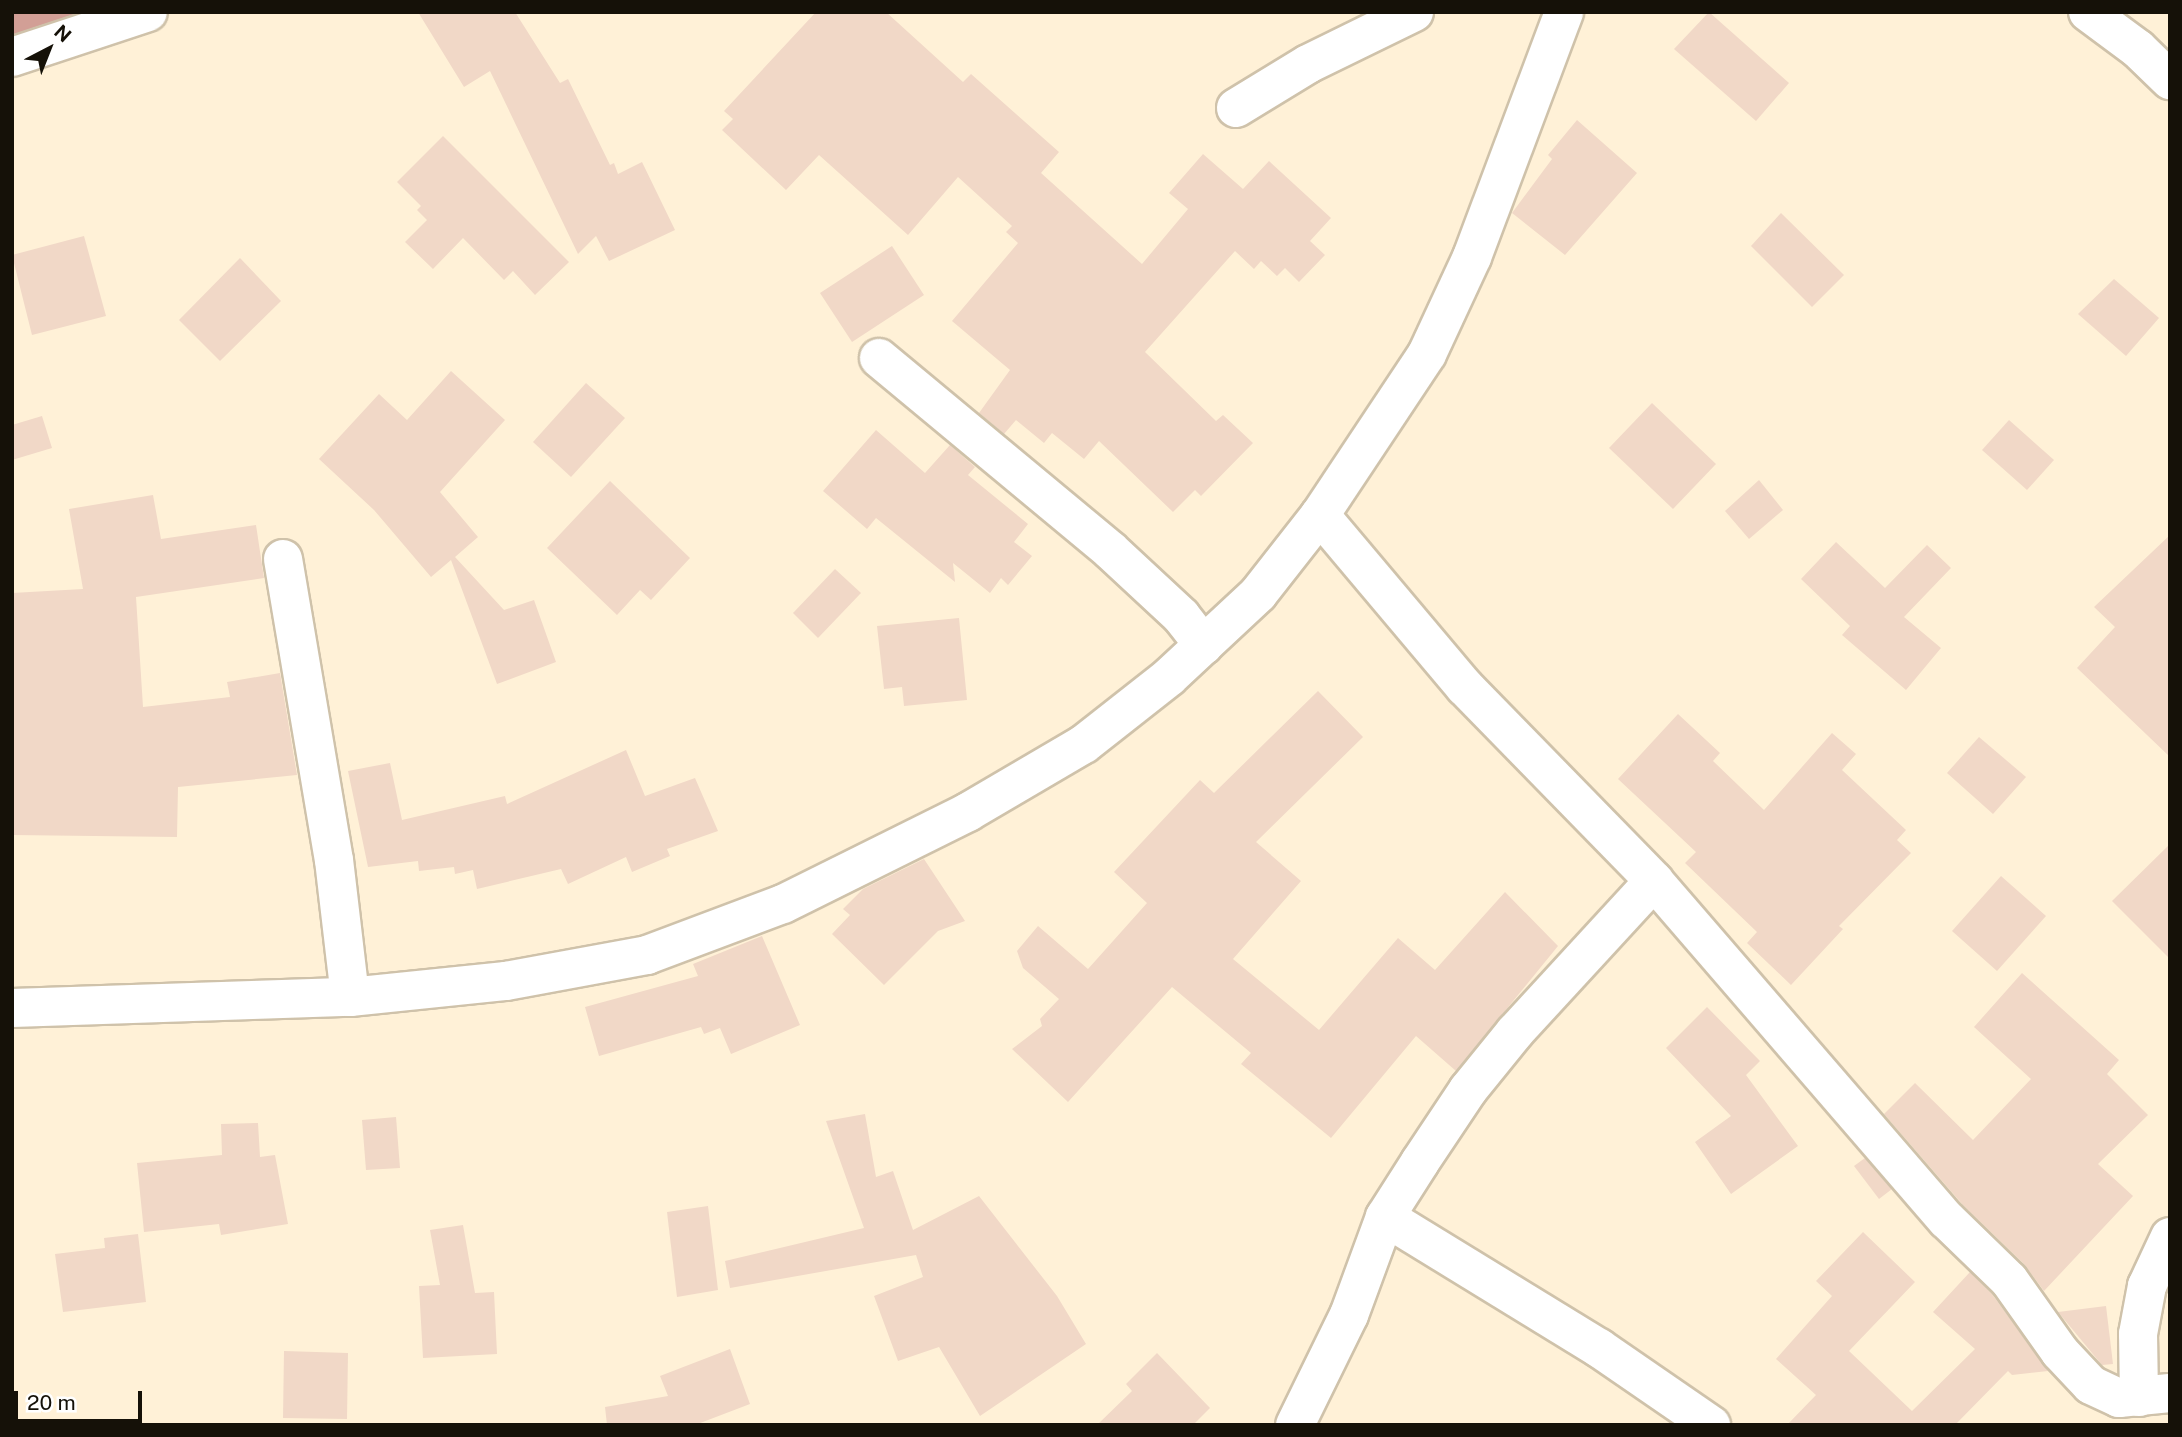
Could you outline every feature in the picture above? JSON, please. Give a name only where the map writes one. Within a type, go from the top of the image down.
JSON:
[{"type":"street","points":[[12,57],[148,12]]},
{"type":"street","points":[[1236,108],[1308,64],[1414,12]]},
{"type":"street","points":[[12,1008],[350,997],[506,981],[647,955],[783,904],[1033,776],[1084,744],[1204,645],[1258,594],[1320,514],[1427,354],[1472,257],[1564,12]]},
{"type":"street","points":[[2088,12],[2138,49],[2170,80]]},
{"type":"street","points":[[879,358],[1119,558],[1181,615],[1204,645]]},
{"type":"street","points":[[1320,514],[1457,678],[1654,881],[1947,1220],[2009,1280],[2060,1352],[2102,1393],[2154,1395],[2140,1322],[2147,1286],[2170,1237]]},
{"type":"street","points":[[283,559],[334,860],[350,997]]},
{"type":"street","points":[[1294,1425],[1324,1371],[1385,1217],[1468,1090],[1561,979],[1654,881]]},
{"type":"street","points":[[1385,1217],[1599,1348],[1711,1425]]},
{"type":"shaded area","points":[[12,12],[87,12],[12,37]]},
{"type":"building","points":[[418,12],[515,12],[560,83],[568,79],[610,165],[614,163],[618,174],[642,162],[675,230],[609,261],[596,236],[578,254],[490,71],[464,87]]},
{"type":"building","points":[[816,12],[886,12],[963,82],[971,74],[1059,152],[1041,173],[1142,264],[1188,209],[1169,193],[1203,154],[1243,189],[1269,161],[1331,218],[1310,241],[1325,255],[1299,282],[1285,268],[1277,276],[1261,261],[1254,269],[1235,251],[1145,352],[1216,421],[1223,415],[1253,443],[1201,496],[1195,490],[1173,512],[1099,441],[1084,459],[1052,433],[1044,443],[1016,420],[1004,434],[979,413],[1010,370],[952,321],[1018,243],[1006,232],[1012,226],[958,177],[908,235],[819,155],[786,190],[722,130],[733,119],[724,111]]},
{"type":"building","points":[[1709,12],[1789,83],[1756,121],[1674,49]]},
{"type":"building","points":[[1577,120],[1637,173],[1565,255],[1512,213],[1552,159],[1548,155]]},
{"type":"building","points":[[443,136],[569,262],[535,295],[513,271],[504,280],[463,238],[433,269],[405,242],[427,220],[417,210],[421,206],[397,182]]},
{"type":"building","points":[[1781,213],[1844,275],[1812,307],[1751,246]]},
{"type":"building","points":[[84,236],[106,316],[32,335],[12,255]]},
{"type":"building","points":[[892,246],[924,295],[852,342],[820,293]]},
{"type":"building","points":[[240,258],[281,301],[220,361],[179,320]]},
{"type":"building","points":[[2114,279],[2159,318],[2126,356],[2078,314]]},
{"type":"building","points":[[451,371],[505,420],[440,492],[478,537],[455,557],[504,610],[534,600],[556,662],[497,684],[451,560],[431,577],[374,510],[319,459],[379,394],[407,420]]},
{"type":"building","points":[[586,383],[625,418],[571,477],[533,442]]},
{"type":"building","points":[[1652,403],[1716,464],[1673,509],[1609,448]]},
{"type":"building","points":[[42,416],[52,448],[12,460],[12,425]]},
{"type":"building","points":[[2009,420],[2054,460],[2027,490],[1982,450]]},
{"type":"building","points":[[876,430],[925,473],[950,445],[975,467],[968,475],[1028,524],[1014,542],[1032,556],[1008,585],[1001,578],[990,593],[953,563],[955,582],[876,518],[867,529],[823,491]]},
{"type":"building","points":[[1759,480],[1783,510],[1749,539],[1725,511]]},
{"type":"building","points":[[610,481],[690,558],[651,600],[640,590],[617,615],[547,548]]},
{"type":"building","points":[[153,495],[161,539],[256,525],[264,578],[136,597],[143,707],[230,697],[227,682],[280,673],[297,775],[178,787],[177,837],[12,835],[12,593],[83,589],[69,509]]},
{"type":"building","points":[[2170,535],[2170,757],[2077,668],[2115,627],[2094,607]]},
{"type":"building","points":[[1836,542],[1885,588],[1927,545],[1951,568],[1904,617],[1941,648],[1906,690],[1842,635],[1850,626],[1801,579]]},
{"type":"building","points":[[835,569],[861,593],[818,638],[793,613]]},
{"type":"building","points":[[959,618],[967,700],[904,706],[902,687],[884,689],[877,626]]},
{"type":"building","points":[[1318,691],[1363,737],[1256,842],[1301,881],[1233,959],[1319,1030],[1398,938],[1435,970],[1505,892],[1558,946],[1456,1071],[1416,1036],[1331,1138],[1241,1064],[1251,1053],[1172,987],[1068,1102],[1012,1049],[1042,1026],[1040,1019],[1059,999],[1023,968],[1017,951],[1038,926],[1088,969],[1147,903],[1114,872],[1200,780],[1214,793]]},
{"type":"building","points":[[1678,714],[1720,753],[1713,761],[1764,810],[1832,733],[1856,754],[1842,770],[1906,830],[1897,840],[1911,853],[1839,926],[1843,929],[1791,985],[1747,943],[1757,932],[1685,863],[1696,852],[1618,779]]},
{"type":"building","points":[[1979,737],[2026,777],[1993,814],[1947,773]]},
{"type":"building","points":[[626,750],[645,796],[695,778],[718,831],[667,849],[670,856],[632,872],[626,857],[568,884],[561,869],[477,889],[473,870],[455,874],[454,867],[419,871],[418,861],[368,867],[348,771],[390,763],[402,820],[505,796],[507,804]]},
{"type":"building","points":[[2170,844],[2170,959],[2112,901]]},
{"type":"building","points":[[924,859],[965,921],[938,931],[884,985],[832,934],[850,915],[843,909],[863,889]]},
{"type":"building","points":[[2001,876],[2046,916],[1997,971],[1952,931]]},
{"type":"building","points":[[762,936],[800,1025],[731,1054],[720,1028],[704,1034],[701,1027],[599,1056],[585,1007],[698,976],[693,964]]},
{"type":"building","points":[[2022,973],[2119,1060],[2107,1074],[2148,1115],[2098,1164],[2133,1196],[2044,1291],[2024,1264],[1963,1205],[1884,1114],[1915,1083],[1973,1140],[2031,1079],[1974,1027]]},
{"type":"building","points":[[1707,1007],[1760,1061],[1746,1075],[1798,1146],[1731,1194],[1695,1142],[1731,1116],[1666,1048]]},
{"type":"building","points":[[865,1114],[876,1177],[893,1171],[913,1230],[979,1196],[1057,1296],[1086,1344],[980,1416],[939,1347],[898,1361],[874,1296],[923,1277],[916,1255],[730,1288],[725,1261],[864,1228],[826,1121]]},
{"type":"building","points":[[396,1117],[400,1168],[366,1170],[362,1120]]},
{"type":"building","points":[[258,1123],[260,1157],[275,1155],[288,1224],[221,1235],[219,1224],[144,1232],[137,1163],[222,1155],[221,1124]]},
{"type":"building","points":[[1865,1158],[1892,1189],[1879,1199],[1854,1166]]},
{"type":"building","points":[[708,1206],[718,1290],[677,1297],[667,1212]]},
{"type":"building","points":[[463,1225],[475,1293],[494,1292],[497,1354],[423,1358],[419,1286],[440,1285],[430,1230]]},
{"type":"building","points":[[1863,1232],[1915,1282],[1849,1351],[1912,1411],[1975,1349],[1933,1312],[1970,1272],[1992,1294],[2048,1371],[2012,1375],[2008,1371],[1955,1425],[1787,1425],[1816,1395],[1776,1359],[1832,1296],[1816,1281]]},
{"type":"building","points":[[138,1234],[146,1302],[63,1312],[55,1254],[105,1248],[104,1238]]},
{"type":"building","points":[[2106,1306],[2113,1364],[2102,1365],[2058,1312]]},
{"type":"building","points":[[730,1349],[750,1404],[695,1425],[607,1425],[605,1407],[668,1396],[660,1376]]},
{"type":"building","points":[[284,1351],[348,1353],[347,1419],[283,1418]]},
{"type":"building","points":[[1157,1353],[1210,1408],[1193,1425],[1097,1425],[1132,1391],[1126,1384]]}]
